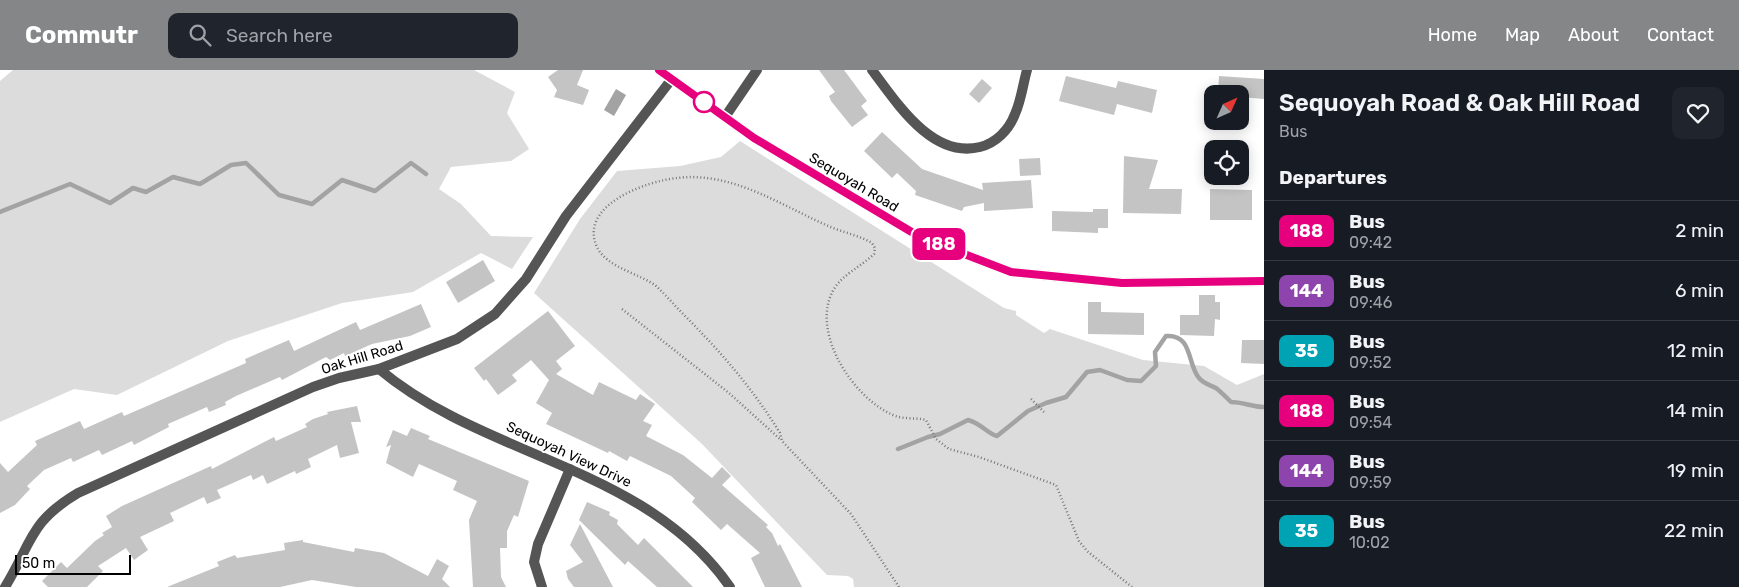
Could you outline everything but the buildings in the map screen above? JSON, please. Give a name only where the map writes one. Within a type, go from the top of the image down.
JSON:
[{"type":"street","name":"Sequoyah Road","points":[[659,70],[754,138],[920,237],[1011,272],[1122,283],[1264,281]]},
{"type":"street","points":[[725,116],[758,70]]},
{"type":"street","points":[[872,70],[918,126],[938,140],[955,148],[971,149],[990,144],[1003,134],[1015,115],[1027,70]]},
{"type":"street","name":"Oak Hill Road","points":[[5,587],[32,534],[45,516],[78,493],[313,387],[339,378],[380,369],[457,339],[495,314],[526,278],[566,216],[671,80]]},
{"type":"street","name":"Sequoyah View Drive","points":[[380,369],[424,402],[617,490],[659,516],[692,544],[730,587]]},
{"type":"street","points":[[542,587],[534,562],[538,544],[570,469]]},
{"type":"path","points":[[782,441],[780,433],[755,394],[717,347],[657,287],[606,259],[597,248],[594,235],[597,223],[603,212],[621,195],[631,189],[672,178],[713,179],[744,187],[773,198],[832,228],[872,243],[875,248],[874,254],[837,285],[831,295],[828,319],[830,338],[844,369],[865,397],[894,416],[904,419],[921,419],[931,425],[936,439],[949,449],[979,457],[1056,485],[1079,541],[1087,552],[1132,587]]},
{"type":"path","points":[[622,309],[730,393],[782,441],[847,509],[898,587]]},
{"type":"path","points":[[1031,399],[1044,412]]},
{"type":"shaded area","points":[[13,70],[474,70],[515,92],[507,113],[529,149],[511,161],[451,167],[439,189],[461,204],[491,236],[533,237],[512,269],[481,253],[413,292],[342,303],[228,341],[117,395],[74,389],[0,422],[0,81]]},
{"type":"shaded area","points":[[616,89],[626,95],[614,116],[604,110]]},
{"type":"shaded area","points":[[740,141],[1004,308],[1016,311],[1016,315],[1044,333],[1050,329],[1143,360],[1204,366],[1237,385],[1264,374],[1264,587],[854,587],[853,579],[848,576],[827,575],[702,444],[534,293],[580,219],[617,171],[680,166],[721,157]]},
{"type":"waterway","points":[[0,212],[70,184],[110,203],[133,188],[146,192],[173,177],[200,184],[231,165],[246,163],[279,195],[312,204],[342,180],[375,191],[411,163],[426,174]]},
{"type":"waterway","points":[[898,449],[940,434],[968,420],[997,436],[1028,411],[1066,397],[1087,372],[1100,370],[1127,380],[1141,381],[1156,366],[1155,352],[1166,336],[1181,340],[1188,351],[1195,372],[1203,382],[1216,388],[1231,402],[1264,407]]},
{"type":"bus line","name":"188","points":[[659,70],[754,138],[920,237],[1011,272],[1122,283],[1264,281]]}]
